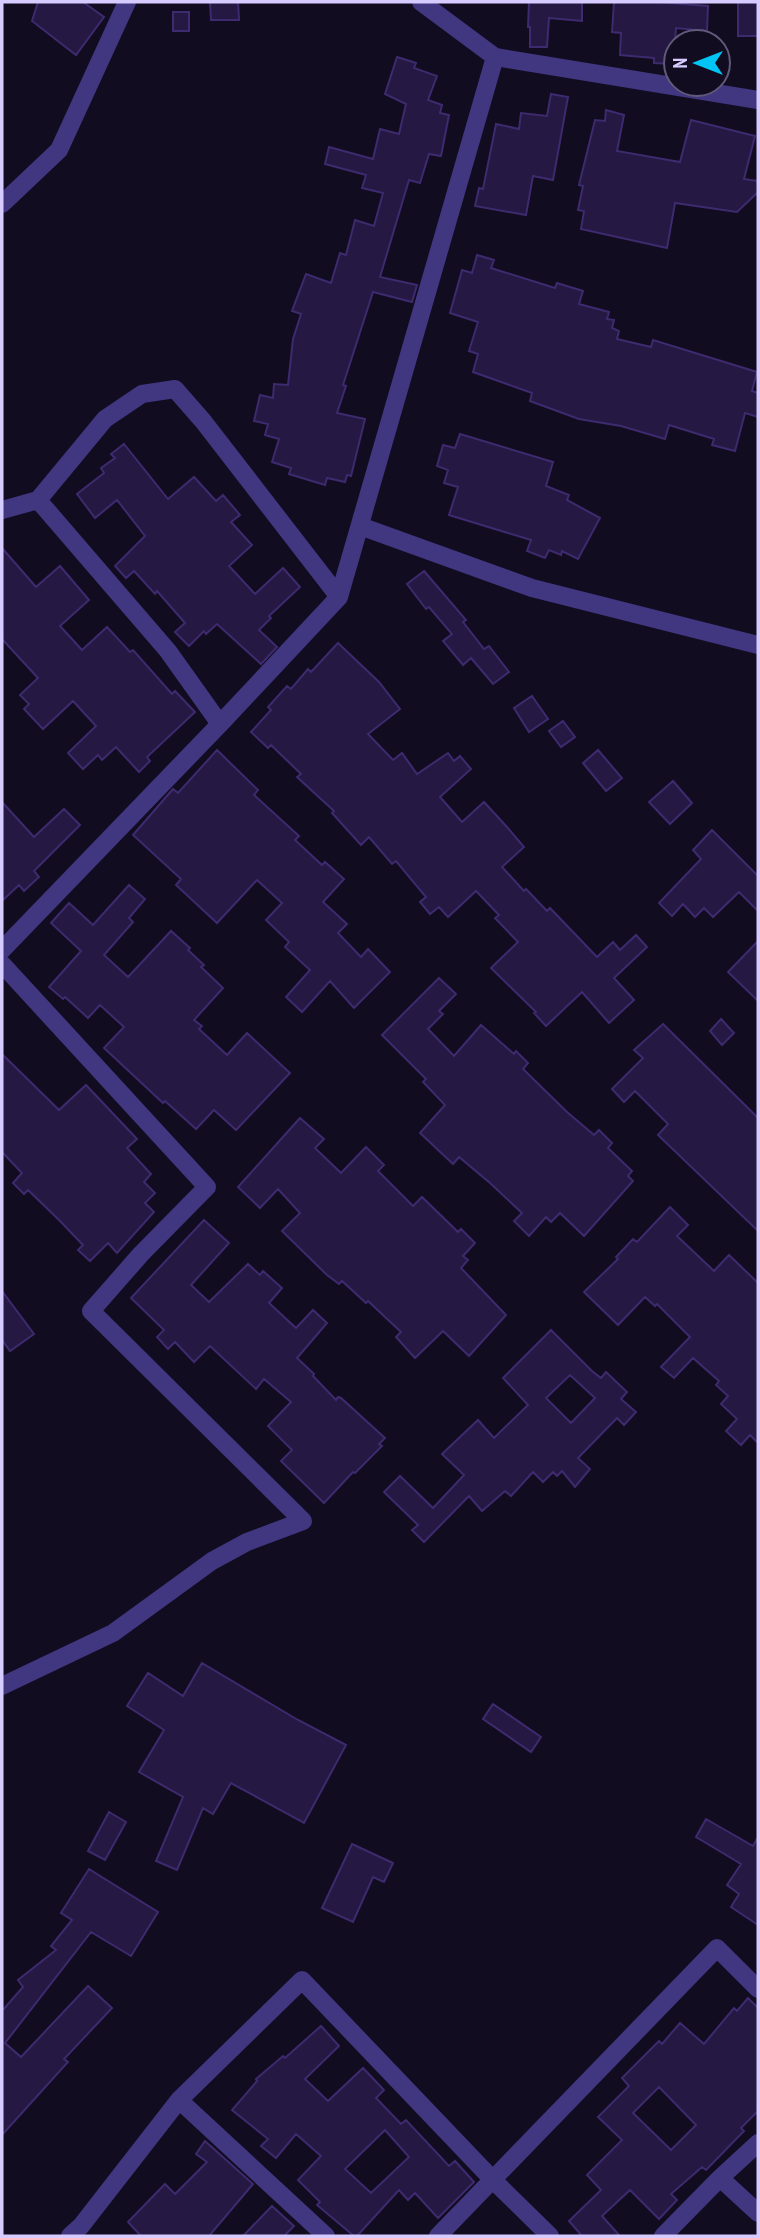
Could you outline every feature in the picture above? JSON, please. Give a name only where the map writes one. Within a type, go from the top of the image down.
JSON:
[{"type":"street","points":[[2,204],[59,150],[127,2]]},
{"type":"street","points":[[421,2],[495,57],[758,100]]},
{"type":"street","points":[[2,950],[339,597],[495,57]]},
{"type":"street","points":[[2,510],[38,500],[105,419],[142,394],[175,389],[203,421],[339,597]]},
{"type":"street","points":[[38,500],[167,651],[220,724]]},
{"type":"street","points":[[360,526],[532,588],[758,645]]},
{"type":"street","points":[[2,964],[208,1187],[141,1254],[91,1311],[303,1521],[247,1542],[223,1555],[113,1633],[2,1686]]},
{"type":"street","points":[[438,2236],[717,1948],[758,1989]]},
{"type":"street","points":[[81,2233],[179,2101],[302,1980],[550,2236]]},
{"type":"street","points":[[179,2101],[326,2236]]},
{"type":"street","points":[[663,2236],[758,2143]]},
{"type":"street","points":[[720,2178],[758,2213]]},
{"type":"building","points":[[38,2],[83,2],[104,17],[76,55],[32,21]]},
{"type":"building","points":[[210,2],[238,2],[239,20],[211,20]]},
{"type":"building","points":[[529,2],[582,2],[582,21],[549,18],[547,47],[530,47]]},
{"type":"building","points":[[614,2],[708,6],[707,28],[662,28],[662,63],[654,63],[654,58],[620,55],[621,33],[612,32]]},
{"type":"building","points":[[738,2],[758,2],[758,36],[738,36]]},
{"type":"building","points":[[173,12],[189,12],[189,31],[173,31]]},
{"type":"building","points":[[397,57],[416,63],[414,68],[437,76],[428,100],[442,105],[440,113],[449,115],[441,156],[429,154],[420,183],[409,180],[380,277],[417,285],[412,302],[373,292],[343,385],[346,386],[337,413],[365,419],[351,476],[347,475],[345,482],[327,478],[325,485],[289,474],[291,468],[272,462],[279,439],[265,435],[268,424],[254,421],[260,395],[273,398],[274,384],[288,385],[293,339],[301,314],[292,311],[306,274],[331,283],[340,253],[346,255],[355,220],[374,226],[383,193],[362,188],[366,175],[325,164],[329,147],[373,159],[380,129],[399,134],[406,104],[385,94]]},
{"type":"building","points":[[551,94],[568,97],[553,180],[533,176],[526,215],[475,206],[479,188],[483,189],[496,124],[519,129],[521,113],[547,116]]},
{"type":"building","points":[[606,110],[624,115],[617,151],[680,162],[691,120],[755,136],[744,179],[758,181],[758,192],[737,212],[675,203],[667,248],[581,229],[584,211],[578,210],[583,186],[579,185],[595,120],[605,121]]},
{"type":"building","points":[[477,255],[494,260],[491,268],[555,288],[557,283],[583,291],[579,304],[609,312],[607,319],[614,320],[612,328],[619,331],[617,339],[651,347],[653,340],[757,372],[752,391],[758,393],[758,417],[745,413],[735,451],[712,445],[714,439],[669,425],[665,439],[621,426],[579,419],[530,401],[532,393],[473,372],[478,354],[469,351],[478,322],[450,313],[462,270],[472,273]]},
{"type":"building","points":[[460,434],[553,462],[546,486],[569,495],[567,500],[600,518],[578,559],[562,551],[561,555],[549,550],[545,558],[527,551],[531,540],[449,515],[458,487],[444,483],[448,470],[437,466],[443,445],[455,448]]},
{"type":"building","points":[[124,444],[168,499],[194,477],[216,501],[223,495],[240,515],[231,522],[252,545],[229,566],[255,594],[283,568],[300,587],[269,616],[271,618],[259,630],[277,647],[261,664],[217,624],[206,634],[204,631],[189,646],[175,632],[185,623],[157,591],[155,594],[134,571],[126,578],[115,566],[145,536],[117,500],[95,518],[77,494],[104,473],[101,468],[115,458],[111,454]]},
{"type":"building","points":[[2,548],[36,587],[60,566],[89,600],[60,626],[82,650],[107,627],[130,652],[133,650],[172,694],[175,691],[195,712],[147,757],[150,761],[139,772],[116,747],[102,760],[98,755],[83,769],[68,753],[96,726],[73,701],[43,729],[24,709],[29,704],[20,695],[38,678],[2,639]]},
{"type":"building","points":[[424,571],[466,620],[463,622],[484,649],[489,646],[509,672],[493,684],[471,658],[463,665],[443,641],[452,634],[429,607],[426,609],[407,584]]},
{"type":"building","points":[[338,643],[379,682],[400,709],[368,734],[393,760],[402,753],[417,774],[448,753],[454,761],[460,756],[471,769],[440,797],[462,822],[484,802],[507,827],[524,847],[502,867],[524,891],[526,889],[547,911],[550,908],[597,957],[613,942],[620,950],[636,935],[647,947],[614,978],[634,1000],[609,1023],[582,992],[546,1026],[534,1013],[536,1012],[491,968],[518,942],[495,918],[499,915],[476,891],[448,917],[439,907],[430,914],[420,902],[426,897],[396,861],[392,864],[369,837],[361,845],[332,813],[334,811],[297,777],[301,774],[271,745],[268,748],[251,732],[271,710],[268,707],[287,686],[291,689],[308,669],[311,672]]},
{"type":"building","points":[[532,696],[548,719],[529,732],[514,708]]},
{"type":"building","points":[[563,721],[575,737],[561,747],[549,731]]},
{"type":"building","points":[[217,750],[258,790],[254,795],[299,836],[295,840],[322,865],[325,862],[344,879],[323,902],[347,924],[338,933],[361,957],[368,949],[390,972],[354,1008],[330,981],[302,1012],[286,997],[310,970],[285,947],[289,942],[266,920],[282,903],[257,880],[217,923],[176,885],[181,879],[133,835],[173,789],[178,793]]},
{"type":"building","points":[[598,750],[622,778],[606,791],[583,763]]},
{"type":"building","points":[[673,781],[692,803],[670,824],[649,802]]},
{"type":"building","points":[[2,802],[34,837],[64,809],[80,825],[34,871],[39,877],[24,891],[19,885],[2,901]]},
{"type":"building","points":[[712,830],[758,876],[758,911],[739,892],[713,917],[704,908],[695,917],[683,904],[672,916],[659,903],[701,859],[693,850]]},
{"type":"building","points":[[129,885],[145,899],[129,918],[133,922],[104,955],[128,977],[171,931],[190,948],[188,950],[204,965],[201,967],[223,988],[194,1020],[202,1026],[199,1029],[227,1055],[247,1033],[290,1073],[236,1130],[214,1110],[196,1129],[165,1101],[163,1103],[104,1048],[124,1027],[100,1005],[88,1018],[65,997],[63,999],[49,987],[81,951],[51,923],[69,903],[93,925]]},
{"type":"building","points":[[758,941],[758,1001],[728,972]]},
{"type":"building","points":[[439,978],[456,994],[439,1011],[443,1014],[428,1029],[454,1056],[481,1025],[528,1063],[523,1069],[567,1112],[594,1135],[599,1130],[612,1143],[608,1148],[632,1171],[628,1176],[633,1181],[584,1236],[560,1213],[551,1222],[546,1217],[529,1236],[514,1221],[522,1213],[459,1157],[453,1164],[420,1133],[445,1105],[423,1082],[426,1079],[382,1035]]},
{"type":"building","points":[[721,1019],[734,1033],[722,1045],[710,1031]]},
{"type":"building","points":[[663,1024],[758,1118],[758,1231],[658,1135],[668,1124],[635,1091],[624,1102],[612,1089],[643,1058],[634,1050]]},
{"type":"building","points":[[2,1054],[59,1110],[86,1085],[137,1139],[127,1148],[151,1174],[144,1182],[155,1193],[145,1203],[154,1212],[117,1253],[108,1243],[90,1261],[78,1250],[83,1245],[59,1220],[28,1190],[24,1194],[13,1183],[22,1173],[2,1152]]},
{"type":"building","points":[[300,1118],[324,1139],[315,1148],[341,1173],[366,1147],[384,1165],[378,1171],[413,1206],[422,1197],[458,1232],[461,1229],[475,1243],[463,1256],[468,1260],[461,1268],[506,1315],[469,1356],[443,1331],[415,1358],[396,1337],[401,1332],[368,1301],[366,1303],[342,1281],[339,1284],[327,1275],[282,1231],[300,1213],[278,1189],[260,1208],[238,1187]]},
{"type":"building","points":[[670,1207],[688,1225],[677,1236],[714,1271],[729,1255],[758,1283],[758,1443],[750,1435],[741,1445],[726,1431],[737,1419],[721,1404],[728,1396],[716,1385],[719,1381],[693,1358],[674,1378],[661,1367],[690,1337],[657,1304],[655,1306],[645,1297],[618,1325],[584,1292],[618,1259],[616,1257],[633,1239],[637,1242]]},
{"type":"building","points":[[204,1220],[229,1243],[191,1285],[209,1302],[248,1264],[260,1275],[263,1271],[282,1288],[269,1303],[296,1328],[313,1310],[327,1323],[297,1358],[336,1400],[341,1398],[385,1438],[379,1444],[382,1446],[324,1503],[281,1461],[292,1450],[268,1426],[291,1402],[264,1379],[256,1389],[210,1346],[194,1362],[175,1342],[168,1349],[157,1337],[164,1330],[131,1298]]},
{"type":"building","points":[[2,1291],[34,1334],[10,1351],[2,1340]]},
{"type":"building","points":[[551,1330],[592,1371],[601,1378],[606,1372],[627,1392],[621,1399],[636,1412],[624,1425],[617,1418],[578,1458],[590,1469],[575,1487],[562,1471],[557,1476],[553,1472],[543,1482],[533,1472],[511,1496],[505,1491],[482,1511],[469,1496],[424,1542],[412,1530],[418,1525],[384,1492],[400,1476],[433,1508],[464,1475],[442,1454],[478,1420],[494,1438],[528,1405],[503,1378]],"holes":[[[570,1375],[595,1398],[571,1423],[546,1398]]]},
{"type":"building","points":[[202,1663],[346,1745],[304,1823],[231,1783],[213,1814],[203,1808],[177,1870],[156,1861],[183,1797],[139,1772],[164,1730],[127,1706],[148,1673],[183,1696]]},
{"type":"building","points":[[493,1704],[541,1737],[531,1752],[483,1719]]},
{"type":"building","points":[[109,1812],[126,1822],[105,1860],[88,1851]]},
{"type":"building","points":[[706,1819],[753,1846],[758,1837],[758,1925],[731,1907],[739,1894],[727,1885],[741,1864],[696,1837]]},
{"type":"building","points":[[352,1844],[393,1863],[384,1882],[373,1877],[353,1922],[322,1908]]},
{"type":"building","points":[[89,1869],[158,1912],[131,1956],[91,1932],[5,2043],[21,2057],[88,1986],[112,2008],[64,2059],[68,2062],[2,2135],[2,2011],[23,1987],[18,1980],[56,1950],[51,1946],[72,1920],[61,1913]]},
{"type":"building","points":[[748,1998],[758,2008],[758,2111],[741,2128],[744,2131],[706,2170],[702,2167],[671,2194],[677,2200],[659,2219],[630,2190],[602,2216],[620,2236],[582,2236],[569,2221],[601,2190],[587,2175],[622,2140],[598,2117],[629,2086],[622,2078],[659,2041],[662,2044],[680,2023],[704,2044],[734,2008],[737,2011]],"holes":[[[659,2087],[696,2125],[671,2150],[633,2113]]]},
{"type":"building","points":[[321,2026],[339,2046],[305,2079],[328,2101],[363,2068],[384,2090],[376,2098],[401,2124],[406,2120],[449,2166],[455,2161],[474,2182],[438,2218],[415,2193],[408,2200],[399,2190],[357,2236],[354,2236],[317,2205],[320,2202],[298,2180],[321,2156],[296,2134],[276,2158],[261,2146],[268,2139],[232,2110],[256,2079],[283,2056],[285,2058]],"holes":[[[385,2130],[409,2157],[371,2193],[345,2169]]]},
{"type":"building","points":[[205,2141],[253,2184],[209,2236],[141,2236],[128,2222],[165,2184],[175,2194],[207,2162],[196,2154]]},
{"type":"building","points":[[272,2206],[294,2226],[284,2236],[243,2236]]}]
